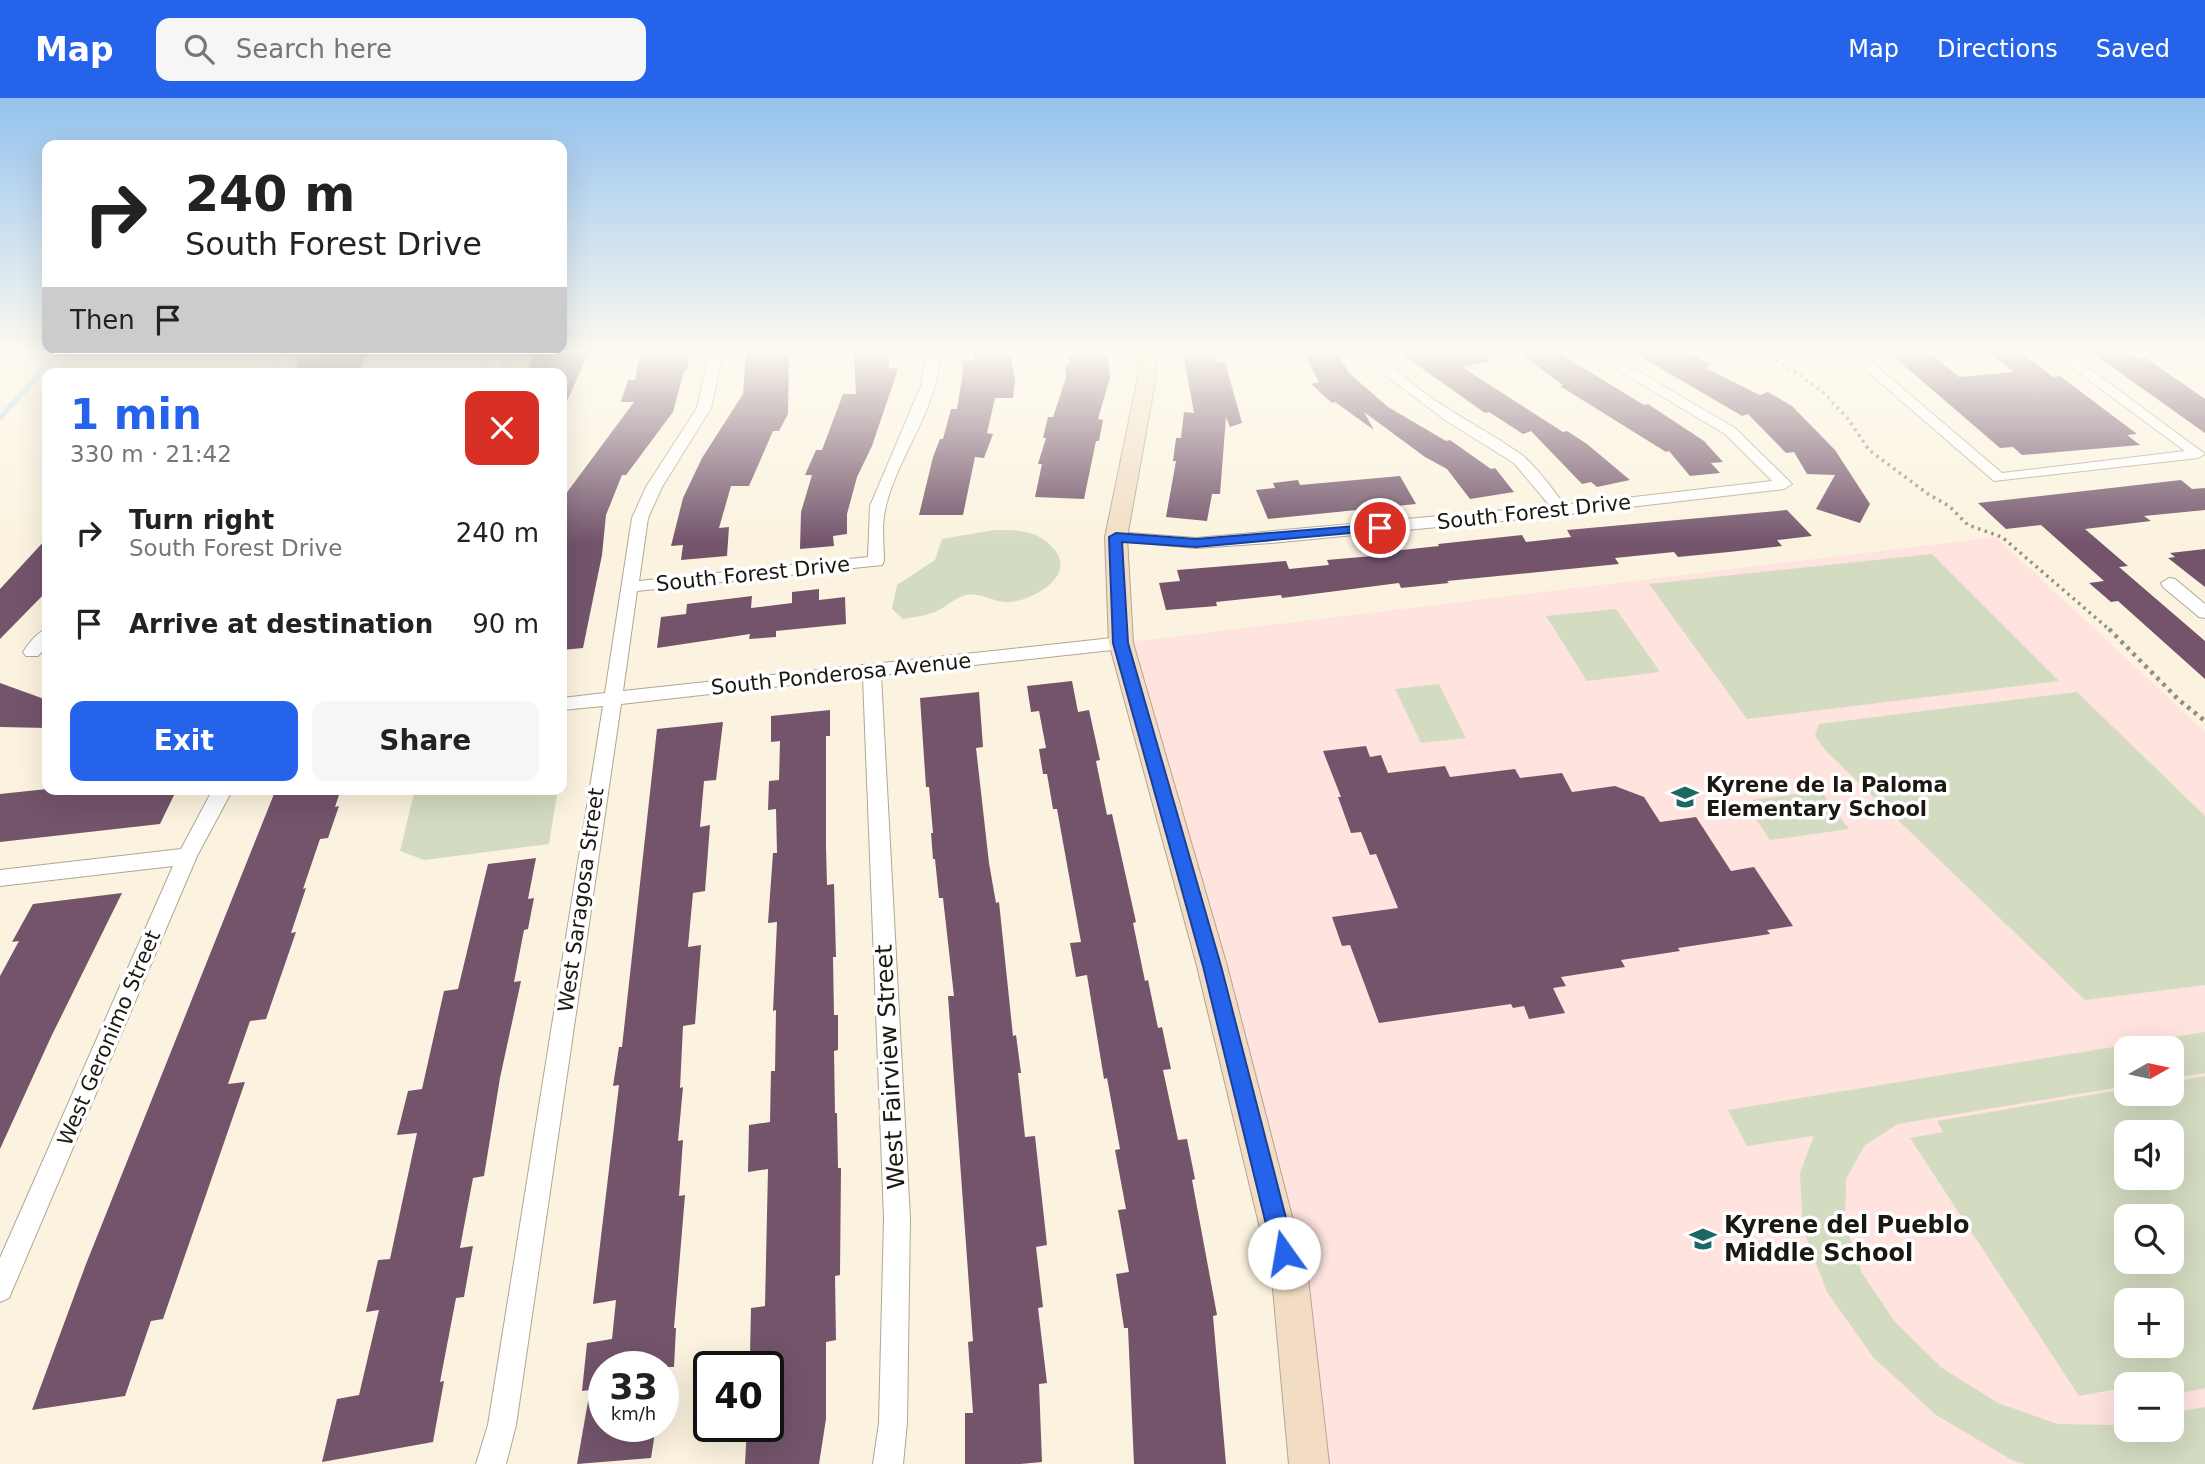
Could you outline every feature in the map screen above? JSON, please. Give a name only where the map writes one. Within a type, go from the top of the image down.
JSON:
[{"type":"street","name":"West Saragosa Street","points":[[491,1464],[502,1425],[640,518],[654,487],[699,416]]},
{"type":"street","name":"South Forest Drive","points":[[629,587],[876,561],[878,507],[916,416]]},
{"type":"street","points":[[1139,416],[1116,537],[1121,643],[1212,966],[1290,1278],[1309,1464]]},
{"type":"street","points":[[1448,416],[1519,460],[1561,510]]},
{"type":"street","name":"South Forest Drive","points":[[1116,537],[1196,543],[1271,538],[1561,510],[1784,484],[1730,431],[1704,416]]},
{"type":"street","points":[[1926,416],[1998,478],[2198,454],[2145,416]]},
{"type":"street","points":[[2169,583],[2202,608]]},
{"type":"street","name":"South Ponderosa Avenue","points":[[567,703],[1121,643]]},
{"type":"street","name":"West Fairview Street","points":[[872,671],[897,1218],[893,1423],[888,1464]]},
{"type":"street","name":"West Geronimo Street","points":[[0,1289],[187,856],[220,795]]},
{"type":"street","points":[[0,878],[187,856]]},
{"type":"path","points":[[1845,416],[1869,450],[1928,494],[1949,506],[1968,525],[2002,537],[2119,638],[2179,700],[2205,721]]},
{"type":"shaded area","points":[[1996,537],[2205,732],[2205,1464],[1309,1464],[1290,1278],[1121,643]]},
{"type":"green space","points":[[994,530],[1026,532],[1047,542],[1059,558],[1057,576],[1041,591],[1010,602],[970,595],[959,597],[935,612],[903,619],[892,609],[897,585],[935,560],[942,539]]},
{"type":"green space","points":[[1932,554],[2059,681],[1747,719],[1649,584]]},
{"type":"green space","points":[[1616,609],[1660,672],[1587,681],[1546,616]]},
{"type":"green space","points":[[1439,684],[1466,738],[1421,743],[1395,689]]},
{"type":"green space","points":[[2077,692],[2205,816],[2205,985],[2085,1000],[1826,751],[1815,736],[1819,724]]},
{"type":"green space","points":[[1821,791],[1849,829],[1770,840],[1744,801]]},
{"type":"green space","points":[[414,795],[557,795],[549,844],[424,860],[400,851]]},
{"type":"green space","points":[[2205,1032],[2205,1073],[2184,1076],[2184,1036],[2181,1036]]},
{"type":"green space","points":[[2114,1047],[2114,1088],[1898,1124],[1865,1145],[1846,1179],[1845,1224],[1862,1273],[1895,1322],[1942,1368],[1998,1403],[2057,1424],[2114,1424],[2114,1442],[2184,1442],[2184,1411],[2205,1407],[2205,1464],[2025,1464],[2012,1460],[1936,1415],[1873,1357],[1827,1292],[1803,1229],[1800,1173],[1814,1136],[1747,1146],[1728,1110]]},
{"type":"green space","points":[[2205,1076],[2205,1388],[2184,1392],[2184,1372],[2114,1372],[2114,1390],[2079,1396],[1910,1138],[1943,1132],[1937,1121],[2114,1091],[2114,1106],[2184,1106],[2184,1080]]},
{"type":"building","points":[[624,416],[670,416],[626,475],[622,475],[606,515],[602,555],[583,648],[567,650],[567,492]]},
{"type":"building","points":[[729,416],[787,416],[779,431],[773,431],[749,486],[731,486],[719,528],[729,527],[727,556],[681,560],[683,545],[671,546],[683,498],[702,458]]},
{"type":"building","points":[[835,416],[882,416],[857,477],[847,514],[847,534],[833,536],[834,546],[800,549],[801,512],[812,475],[805,475],[816,450],[822,450]]},
{"type":"building","points":[[949,416],[991,416],[987,433],[993,434],[984,458],[975,457],[963,515],[919,515],[933,457],[940,439],[943,439]]},
{"type":"building","points":[[1099,416],[1098,419],[1103,420],[1084,499],[1035,497],[1042,464],[1038,464],[1046,438],[1043,438],[1048,417]]},
{"type":"building","points":[[1184,416],[1240,416],[1242,423],[1230,427],[1226,417],[1220,494],[1212,494],[1207,521],[1166,517],[1176,461],[1173,461],[1176,438],[1181,438]]},
{"type":"building","points":[[1354,416],[1366,416],[1374,430]]},
{"type":"building","points":[[1369,416],[1403,416],[1446,441],[1450,440],[1491,469],[1495,468],[1514,492],[1470,499],[1447,469],[1425,457]]},
{"type":"building","points":[[1495,416],[1538,416],[1587,444],[1630,480],[1597,487],[1591,482],[1582,484],[1531,431],[1523,434]]},
{"type":"building","points":[[1608,416],[1666,416],[1704,441],[1723,462],[1711,463],[1720,473],[1690,476],[1669,451],[1666,452]]},
{"type":"building","points":[[1750,416],[1802,416],[1835,450],[1870,504],[1860,523],[1816,509],[1835,475],[1807,474],[1794,452],[1786,453]]},
{"type":"building","points":[[1963,416],[2113,416],[2137,434],[2127,435],[2140,445],[2022,455],[2013,447],[2000,448]]},
{"type":"building","points":[[2181,416],[2205,416],[2205,433]]},
{"type":"building","points":[[1400,476],[1416,504],[1268,519],[1256,490],[1275,488],[1273,483],[1298,480],[1300,485]]},
{"type":"building","points":[[2181,480],[2192,489],[2205,488],[2205,510],[2144,516],[2151,521],[2085,529],[2128,566],[2119,567],[2205,641],[2205,679],[2118,601],[2111,602],[2089,583],[2104,581],[2041,525],[2006,529],[1978,503]]},
{"type":"building","points":[[1787,510],[1812,536],[1777,540],[1782,546],[1678,557],[1674,552],[1615,558],[1619,564],[1401,588],[1399,583],[1282,598],[1281,595],[1216,602],[1217,606],[1166,610],[1159,583],[1180,581],[1177,570],[1286,561],[1289,569],[1329,565],[1327,560],[1384,555],[1383,552],[1439,546],[1438,544],[1522,535],[1526,542],[1571,537],[1567,530]]},
{"type":"building","points":[[42,543],[42,596],[0,639],[0,589]]},
{"type":"building","points":[[2205,549],[2205,587],[2168,558],[2175,557],[2170,553]]},
{"type":"building","points":[[819,589],[819,600],[845,597],[846,624],[776,631],[776,637],[749,639],[750,634],[657,648],[661,617],[686,614],[687,604],[752,596],[751,608],[792,603],[792,592]]},
{"type":"building","points":[[1072,681],[1078,712],[1089,710],[1100,760],[1096,761],[1107,815],[1112,814],[1136,922],[1133,923],[1145,981],[1148,980],[1158,1028],[1162,1027],[1171,1069],[1163,1070],[1178,1140],[1187,1139],[1195,1179],[1192,1180],[1217,1315],[1213,1316],[1226,1464],[1134,1464],[1128,1328],[1124,1328],[1116,1274],[1129,1272],[1118,1210],[1126,1209],[1115,1150],[1120,1149],[1107,1078],[1104,1079],[1087,975],[1076,977],[1070,943],[1081,942],[1057,809],[1053,809],[1047,774],[1043,774],[1039,749],[1046,748],[1039,711],[1031,712],[1027,686]]},
{"type":"building","points":[[0,683],[42,698],[42,728],[0,727]]},
{"type":"building","points":[[979,692],[983,747],[976,748],[989,863],[996,903],[999,902],[1013,1036],[1016,1035],[1021,1073],[1018,1073],[1025,1137],[1035,1136],[1047,1245],[1036,1247],[1043,1307],[1038,1308],[1047,1383],[1039,1384],[1042,1462],[1020,1464],[965,1464],[965,1413],[973,1413],[968,1342],[973,1341],[948,996],[954,996],[943,898],[939,898],[933,859],[920,698]]},
{"type":"building","points":[[830,710],[830,736],[826,736],[826,847],[827,885],[834,884],[834,1015],[838,1015],[838,1050],[834,1051],[835,1113],[838,1168],[841,1168],[840,1275],[835,1276],[836,1340],[826,1342],[826,1419],[819,1464],[745,1464],[746,1442],[784,1442],[784,1351],[750,1351],[751,1308],[765,1306],[768,1169],[748,1172],[749,1125],[770,1122],[771,1071],[775,1071],[776,1010],[773,1011],[777,922],[768,923],[773,853],[777,853],[776,809],[768,810],[769,781],[779,780],[780,741],[771,742],[771,716]]},
{"type":"building","points":[[723,722],[716,780],[704,781],[700,827],[710,825],[705,891],[693,893],[688,947],[701,945],[695,1024],[683,1026],[680,1088],[683,1087],[678,1141],[683,1140],[679,1196],[685,1195],[674,1328],[675,1351],[588,1351],[588,1390],[582,1391],[587,1343],[612,1339],[616,1300],[593,1304],[619,1085],[613,1086],[619,1047],[622,1047],[657,729]]},
{"type":"building","points":[[1366,746],[1370,757],[1381,755],[1388,773],[1445,766],[1450,777],[1515,769],[1520,778],[1562,773],[1572,792],[1615,786],[1644,797],[1660,822],[1696,817],[1731,871],[1754,867],[1793,926],[1767,930],[1770,934],[1621,960],[1625,967],[1561,977],[1566,986],[1553,988],[1565,1013],[1529,1019],[1524,1006],[1513,1008],[1511,1004],[1379,1023],[1350,945],[1342,946],[1332,917],[1398,908],[1376,854],[1370,855],[1361,832],[1351,833],[1338,797],[1341,797],[1323,751]]},
{"type":"building","points":[[42,790],[42,795],[174,795],[160,824],[0,842],[0,794]]},
{"type":"building","points":[[274,795],[339,795],[335,807],[339,806],[328,838],[320,839],[303,889],[306,888],[291,933],[296,932],[266,1019],[250,1021],[228,1084],[245,1082],[163,1319],[151,1321],[125,1396],[32,1410],[86,1264]]},
{"type":"building","points":[[536,858],[528,899],[534,898],[528,929],[524,930],[514,982],[521,981],[500,1078],[484,1176],[473,1178],[460,1248],[473,1246],[464,1297],[456,1298],[440,1382],[444,1381],[433,1442],[322,1462],[337,1399],[359,1395],[379,1310],[366,1312],[378,1260],[390,1259],[417,1133],[397,1135],[408,1091],[422,1089],[444,991],[458,989],[488,864]]},
{"type":"building","points":[[122,893],[51,1037],[0,1149],[0,976],[19,941],[12,942],[33,904]]},
{"type":"building","points":[[588,1401],[588,1442],[654,1442],[651,1458],[577,1464]]},
{"type":"place","name":"Kyrene de la Paloma Elementary School","points":[[1685,797]]},
{"type":"place","name":"Kyrene del Pueblo Middle School","points":[[1703,1239]]},
{"type":"route","points":[[1284,1253],[1212,966],[1121,643],[1116,594],[1116,537],[1196,543],[1380,528]]}]
